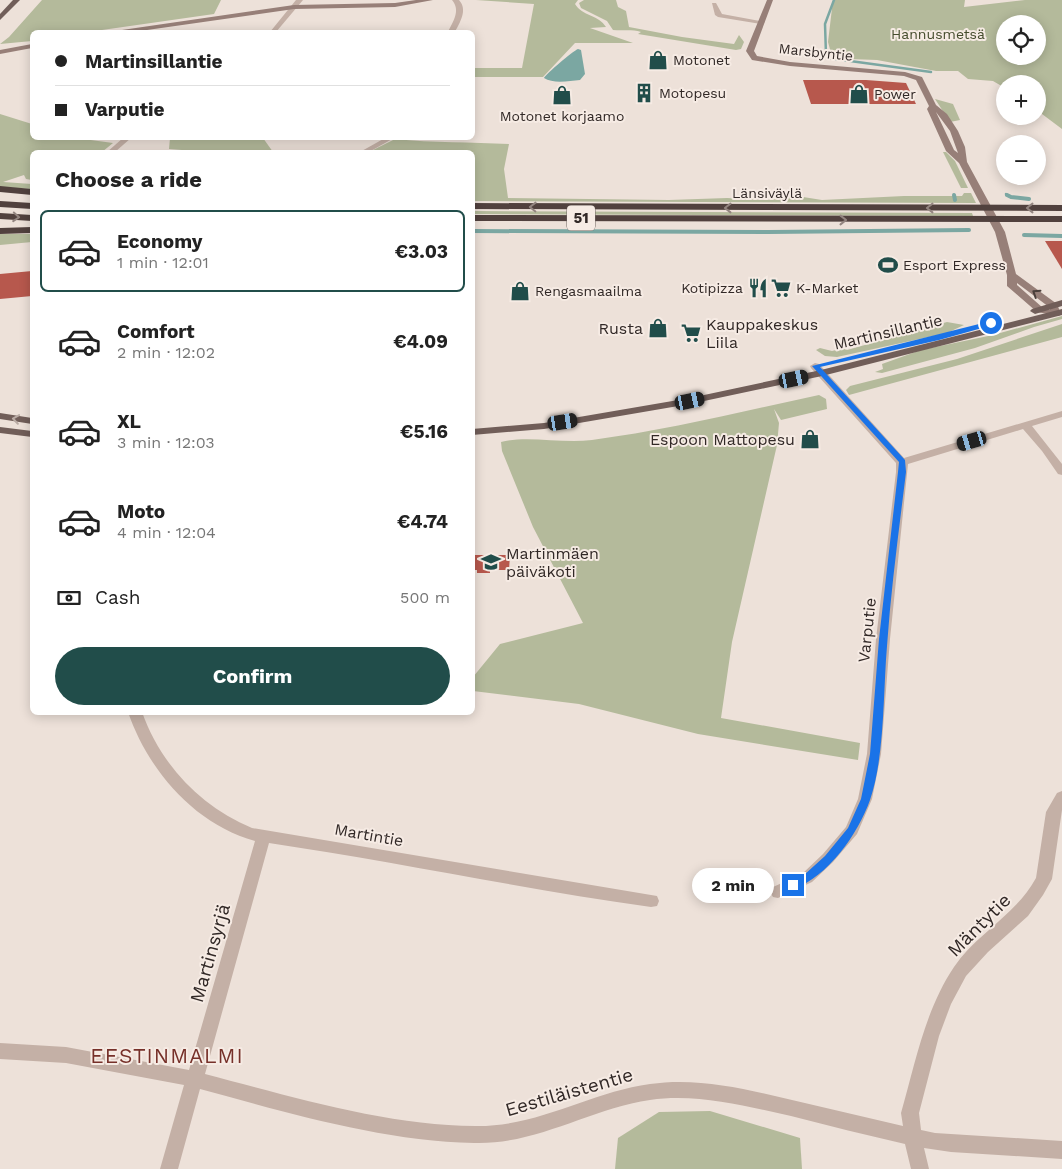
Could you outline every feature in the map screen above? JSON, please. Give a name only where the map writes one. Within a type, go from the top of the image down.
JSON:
[{"type":"highway","points":[[0,189],[30,192]]},
{"type":"highway","points":[[0,194],[30,196]]},
{"type":"highway","points":[[0,204],[30,206]]},
{"type":"highway","name":"Länsiväylä","points":[[475,206],[1062,208]]},
{"type":"highway","points":[[0,216],[30,218]]},
{"type":"highway","name":"Länsiväylä","points":[[475,218],[1062,219]]},
{"type":"highway","points":[[475,223],[648,223],[690,219]]},
{"type":"highway","points":[[0,231],[30,230]]},
{"type":"main road","points":[[0,18],[17,0]]},
{"type":"main road","points":[[136,30],[294,7],[395,5],[430,0]]},
{"type":"main road","points":[[761,22],[770,0]]},
{"type":"main road","name":"Marsbyntie","points":[[761,22],[750,51],[755,58],[817,67],[896,73],[919,79],[933,106],[931,109],[950,150],[963,162],[1000,232],[1012,275],[1012,286],[1040,310]]},
{"type":"main road","points":[[0,50],[30,46]]},
{"type":"main road","points":[[1012,275],[1059,309]]},
{"type":"main road","name":"Martinsillantie","points":[[818,369],[1040,310],[1059,309]]},
{"type":"main road","name":"Martinsillantie","points":[[475,432],[544,426],[680,402],[1059,309]]},
{"type":"main road","points":[[0,416],[30,421]]},
{"type":"main road","points":[[0,430],[30,434]]},
{"type":"street","points":[[275,30],[300,0]]},
{"type":"street","points":[[453,30],[461,9],[460,4],[455,0]]},
{"type":"street","points":[[714,4],[720,16],[761,22]]},
{"type":"street","points":[[113,150],[125,140]]},
{"type":"street","points":[[368,150],[386,140]]},
{"type":"street","points":[[818,369],[902,462],[1062,414]]},
{"type":"street","points":[[1025,425],[1046,449],[1062,472]]},
{"type":"street","name":"Varputie","points":[[778,892],[807,878],[828,858],[852,830],[865,799],[874,754],[883,639],[902,462]]},
{"type":"street","name":"Martintie","points":[[136,715],[148,747],[160,766],[184,790],[214,815],[246,832],[322,844],[570,890],[651,901]]},
{"type":"street","name":"Mäntytie","points":[[920,1169],[910,1113],[931,1036],[943,1002],[960,971],[982,947],[1022,911],[1044,880],[1053,812],[1062,797]]},
{"type":"street","name":"Martinsyrjä","points":[[169,1169],[264,836]]},
{"type":"street","name":"Eestiläistentie","points":[[0,1051],[66,1055],[169,1073],[287,1104],[383,1125],[437,1132],[476,1135],[512,1133],[620,1099],[675,1088],[735,1095],[913,1138],[964,1146],[1022,1146],[1062,1150]]},
{"type":"green space","points":[[42,0],[221,0],[214,14],[102,30],[30,30],[30,41],[0,44],[9,37]]},
{"type":"green space","points":[[476,0],[578,0],[575,4],[578,8],[599,20],[606,27],[590,28],[633,43],[575,43],[543,77],[475,77],[475,68],[522,68],[534,4]]},
{"type":"green space","points":[[584,0],[616,0],[618,7],[626,11],[629,27],[734,44],[739,35],[744,42],[741,49],[736,50],[638,34],[641,32],[638,31],[613,30],[607,21],[581,8],[579,3]]},
{"type":"green space","name":"Hannusmetsä","points":[[833,0],[965,0],[964,7],[1025,0],[1062,0],[1062,129],[1046,117],[1046,75],[996,75],[996,83],[968,79],[958,71],[936,71],[877,60],[849,59],[831,53],[828,42]]},
{"type":"green space","points":[[935,99],[953,104],[960,120],[950,122]]},
{"type":"green space","points":[[0,114],[30,123],[30,140],[91,140],[113,143],[104,150],[30,150],[30,180],[26,179],[24,175],[3,182],[30,184],[30,189],[0,187]]},
{"type":"green space","points":[[170,140],[264,140],[272,150],[182,150],[169,149]]},
{"type":"green space","points":[[393,140],[509,144],[504,169],[508,198],[669,200],[727,198],[764,200],[782,199],[791,195],[803,195],[803,197],[822,200],[904,196],[962,196],[964,193],[971,193],[976,203],[475,201],[475,150],[373,150]]},
{"type":"green space","points":[[943,152],[946,152],[955,161],[968,188],[961,188]]},
{"type":"green space","points":[[475,211],[972,213],[973,216],[475,214]]},
{"type":"green space","points":[[0,234],[30,234],[30,242],[0,245]]},
{"type":"green space","points":[[1062,316],[1062,319],[975,348],[882,373],[875,372],[883,369],[882,364],[921,350],[993,335]]},
{"type":"green space","points":[[947,322],[964,325],[947,333],[837,357],[825,356],[816,350],[820,348],[832,351],[844,348],[847,350]]},
{"type":"green space","points":[[1062,324],[1062,337],[849,395],[846,390],[850,386],[957,359]]},
{"type":"green space","points":[[819,395],[826,399],[827,409],[781,420],[774,409],[779,423],[777,445],[732,642],[721,718],[860,743],[858,760],[698,734],[579,704],[475,691],[475,675],[500,644],[583,623],[533,527],[502,451],[501,442],[522,439],[592,440],[706,420]]},
{"type":"green space","points":[[710,1111],[800,1138],[802,1169],[615,1169],[618,1138],[659,1112]]},
{"type":"water","points":[[578,49],[581,50],[585,74],[580,80],[556,82],[544,78],[549,72]]},
{"type":"building","name":"Power","points":[[803,80],[866,80],[906,83],[916,104],[811,104]]},
{"type":"building","points":[[1045,241],[1062,241],[1062,269]]},
{"type":"building","points":[[30,271],[30,296],[0,299],[0,274]]},
{"type":"building","name":"Martinmäen päiväkoti","points":[[475,555],[510,555],[509,570],[490,570],[490,573],[477,573],[477,570],[475,570]]},
{"type":"waterway","points":[[834,0],[825,24],[826,55],[828,58],[931,72]]},
{"type":"waterway","points":[[954,195],[955,200]]},
{"type":"waterway","points":[[1009,196],[1029,199]]},
{"type":"waterway","points":[[475,231],[769,232],[969,230]]},
{"type":"waterway","points":[[1024,235],[1062,236]]},
{"type":"place","name":"Motonet","points":[[658,60]]},
{"type":"place","name":"Motopesu","points":[[644,93]]},
{"type":"place","name":"Power","points":[[859,94]]},
{"type":"place","name":"Motonet korjaamo","points":[[562,95]]},
{"type":"place","name":"Esport Express","points":[[888,265]]},
{"type":"place","name":"Kotipizza","points":[[758,288]]},
{"type":"place","name":"K-Market","points":[[781,288]]},
{"type":"place","name":"Rengasmaailma","points":[[520,291]]},
{"type":"place","name":"Rusta","points":[[658,328]]},
{"type":"place","name":"Kauppakeskus Liila","points":[[691,333]]},
{"type":"place","name":"Espoon Mattopesu","points":[[810,439]]},
{"type":"place","name":"Martinmäen päiväkoti","points":[[491,562]]},
{"type":"district","name":"EESTINMALMI","points":[[167,1055]]},
{"type":"route","points":[[793,885],[807,878],[828,858],[852,830],[865,799],[874,754],[883,639],[902,472],[902,462],[839,390],[815,366],[939,338],[991,323]]}]
